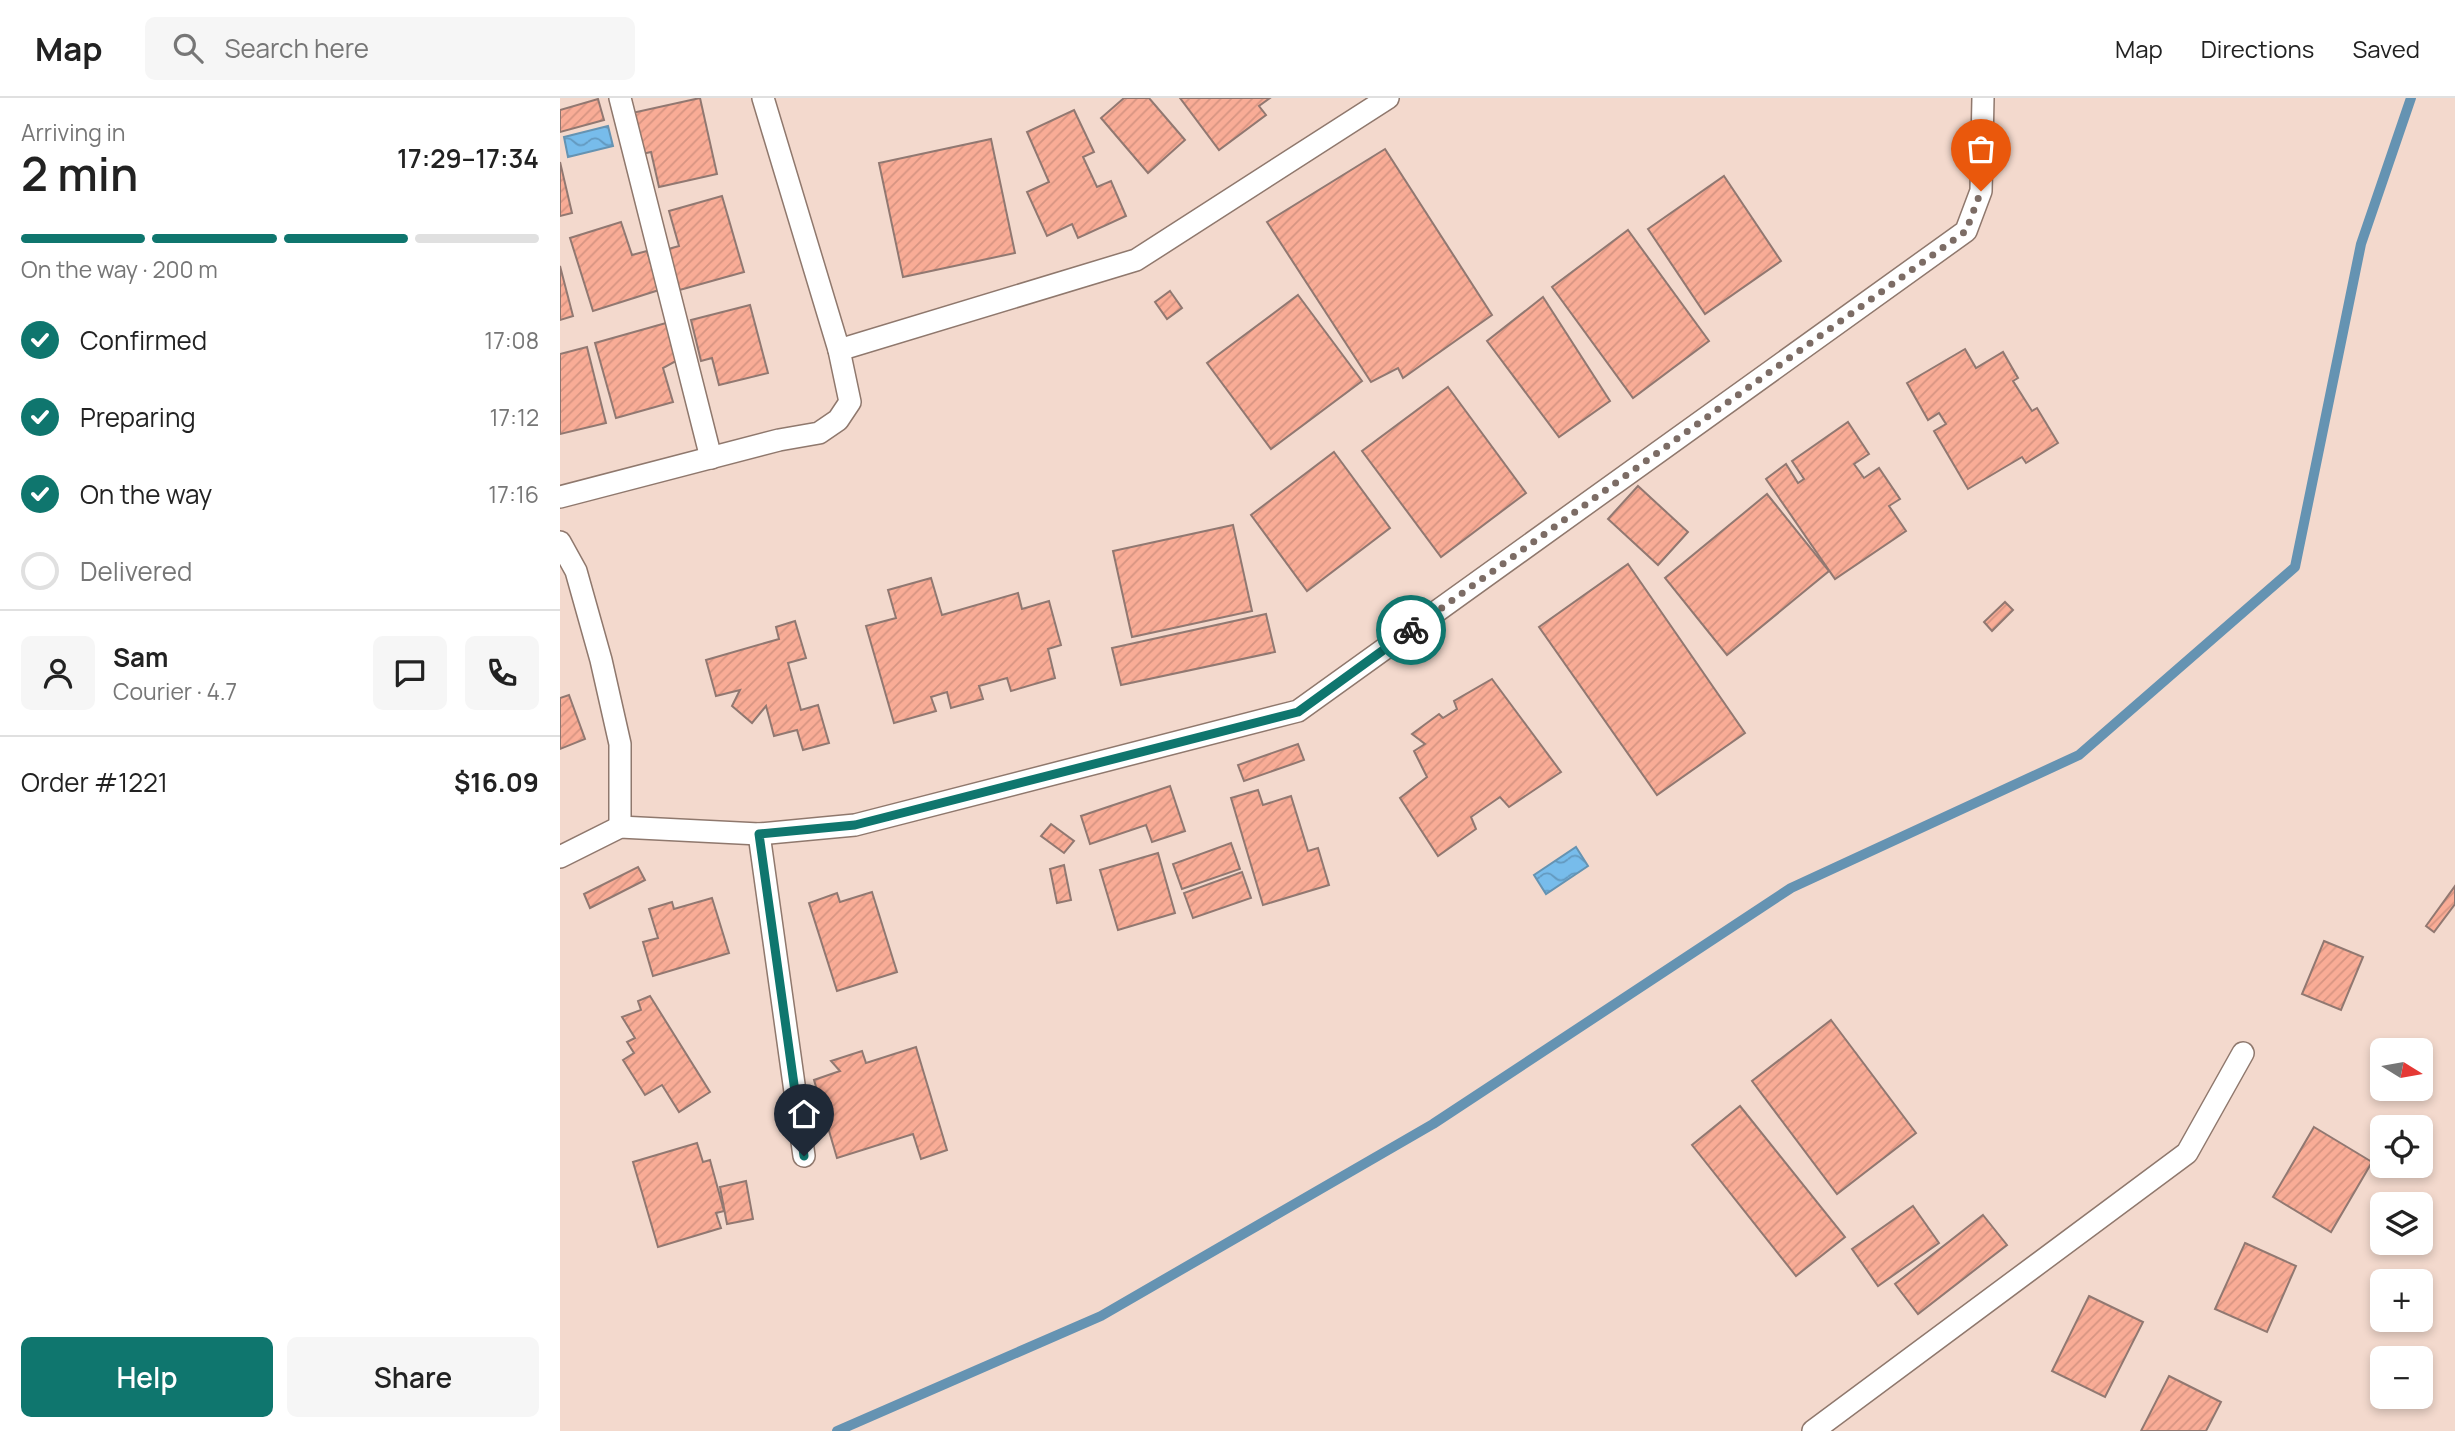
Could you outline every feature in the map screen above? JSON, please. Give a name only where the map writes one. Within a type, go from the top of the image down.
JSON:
[{"type":"lane","points":[[620,98],[711,458]]},
{"type":"lane","points":[[560,497],[779,440],[818,433],[838,420],[850,402],[839,350],[763,98]]},
{"type":"lane","points":[[839,350],[1136,260],[1388,98]]},
{"type":"lane","points":[[560,857],[620,827],[759,834],[855,825],[1298,712],[1966,231],[1981,191],[1983,98]]},
{"type":"lane","points":[[560,542],[576,571],[601,660],[620,744],[620,827]]},
{"type":"lane","points":[[759,834],[804,1156]]},
{"type":"lane","points":[[1813,1431],[2187,1153],[2243,1053]]},
{"type":"water","points":[[608,126],[613,146],[568,157],[564,137]]},
{"type":"water","points":[[1576,847],[1588,866],[1546,894],[1534,875]]},
{"type":"building","points":[[700,98],[717,174],[659,187],[651,152],[642,154],[632,113]]},
{"type":"building","points":[[1124,98],[1149,98],[1185,140],[1148,173],[1101,118]]},
{"type":"building","points":[[1180,98],[1270,98],[1259,106],[1266,115],[1219,150]]},
{"type":"building","points":[[598,99],[604,120],[560,132],[560,110]]},
{"type":"building","points":[[1074,110],[1094,152],[1083,157],[1097,187],[1111,181],[1126,216],[1078,238],[1072,224],[1047,236],[1027,192],[1049,182],[1027,132]]},
{"type":"building","points":[[991,139],[1015,253],[903,277],[879,163]]},
{"type":"building","points":[[1385,149],[1492,315],[1403,378],[1398,368],[1371,382],[1267,222]]},
{"type":"building","points":[[560,162],[572,213],[560,216]]},
{"type":"building","points":[[1724,176],[1781,261],[1705,314],[1648,229]]},
{"type":"building","points":[[722,196],[744,272],[676,291],[665,250],[679,246],[669,211]]},
{"type":"building","points":[[621,222],[632,255],[647,251],[659,290],[593,311],[570,238]]},
{"type":"building","points":[[1628,230],[1709,341],[1633,398],[1552,287]]},
{"type":"building","points":[[560,266],[573,316],[560,320]]},
{"type":"building","points":[[1170,291],[1182,308],[1167,319],[1155,302]]},
{"type":"building","points":[[1298,295],[1362,381],[1271,449],[1207,363]]},
{"type":"building","points":[[1543,297],[1610,401],[1559,437],[1487,341]]},
{"type":"building","points":[[750,305],[768,373],[719,385],[712,358],[701,361],[691,320]]},
{"type":"building","points":[[666,323],[676,361],[663,368],[673,402],[616,418],[595,343]]},
{"type":"building","points":[[587,347],[606,423],[560,434],[560,354]]},
{"type":"building","points":[[1965,349],[1976,368],[2003,352],[2018,378],[2013,381],[2032,411],[2037,408],[2058,443],[2026,463],[2022,457],[1968,489],[1934,431],[1946,424],[1939,413],[1928,420],[1907,383]]},
{"type":"building","points":[[1448,387],[1526,493],[1441,557],[1362,451]]},
{"type":"building","points":[[1848,422],[1869,454],[1854,464],[1864,478],[1879,468],[1900,499],[1889,506],[1906,531],[1835,579],[1766,479],[1786,464],[1798,483],[1804,479],[1792,461]]},
{"type":"building","points":[[1334,452],[1390,528],[1307,591],[1251,515]]},
{"type":"building","points":[[1638,486],[1688,532],[1658,565],[1608,519]]},
{"type":"building","points":[[1767,494],[1829,571],[1727,655],[1665,578]]},
{"type":"building","points":[[1233,525],[1252,611],[1132,637],[1113,551]]},
{"type":"building","points":[[1628,564],[1745,733],[1657,795],[1539,627]]},
{"type":"building","points":[[931,578],[942,615],[1018,593],[1022,609],[1049,601],[1061,645],[1048,649],[1055,678],[1011,691],[1007,678],[979,686],[983,699],[951,708],[947,692],[931,697],[936,711],[894,723],[866,626],[896,618],[888,590]]},
{"type":"building","points":[[2005,602],[2013,610],[1992,631],[1984,622]]},
{"type":"building","points":[[1266,614],[1275,652],[1121,685],[1112,648]]},
{"type":"building","points":[[795,621],[806,658],[788,663],[801,710],[818,705],[829,743],[803,750],[797,730],[774,736],[766,706],[752,723],[732,706],[740,690],[716,696],[706,660],[779,639],[776,627]]},
{"type":"building","points":[[1492,679],[1561,772],[1509,807],[1500,797],[1471,817],[1476,829],[1438,856],[1400,798],[1427,777],[1414,751],[1425,744],[1412,734],[1439,714],[1443,718],[1457,709],[1454,701]]},
{"type":"building","points":[[569,695],[585,739],[560,749],[560,698]]},
{"type":"building","points":[[1298,744],[1304,760],[1244,781],[1238,765]]},
{"type":"building","points":[[1170,786],[1185,831],[1152,842],[1146,825],[1090,844],[1081,816]]},
{"type":"building","points":[[1258,790],[1263,805],[1291,796],[1308,851],[1318,848],[1329,885],[1263,905],[1231,798]]},
{"type":"building","points":[[1051,824],[1074,841],[1064,853],[1041,836]]},
{"type":"building","points":[[1231,843],[1240,869],[1182,889],[1173,864]]},
{"type":"building","points":[[1158,853],[1175,913],[1118,930],[1100,870]]},
{"type":"building","points":[[1064,865],[1071,900],[1057,903],[1050,869]]},
{"type":"building","points":[[638,867],[645,880],[590,908],[584,894]]},
{"type":"building","points":[[1242,872],[1251,898],[1193,918],[1184,893]]},
{"type":"building","points":[[2455,886],[2455,904],[2434,932],[2426,926]]},
{"type":"building","points":[[872,892],[897,972],[837,991],[809,903],[837,893],[840,902]]},
{"type":"building","points":[[712,898],[729,953],[653,976],[643,942],[658,938],[649,909],[672,902],[674,909]]},
{"type":"building","points":[[2324,941],[2363,957],[2341,1010],[2302,994]]},
{"type":"building","points":[[650,996],[710,1092],[679,1112],[662,1085],[645,1095],[623,1060],[634,1053],[627,1042],[635,1038],[622,1017],[641,1010],[638,1001]]},
{"type":"building","points":[[1831,1020],[1916,1133],[1837,1194],[1752,1081]]},
{"type":"building","points":[[916,1047],[947,1150],[921,1159],[913,1134],[837,1158],[814,1080],[840,1071],[831,1061],[862,1051],[866,1063]]},
{"type":"building","points":[[1740,1106],[1845,1237],[1796,1276],[1692,1145]]},
{"type":"building","points":[[2314,1127],[2370,1161],[2370,1165],[2331,1232],[2273,1197]]},
{"type":"building","points":[[697,1143],[703,1162],[710,1160],[724,1211],[716,1213],[721,1228],[658,1247],[633,1162]]},
{"type":"building","points":[[746,1181],[753,1219],[727,1224],[720,1187]]},
{"type":"building","points":[[1913,1206],[1939,1243],[1878,1286],[1852,1249]]},
{"type":"building","points":[[1983,1215],[2007,1245],[1918,1314],[1895,1284]]},
{"type":"building","points":[[2245,1243],[2296,1266],[2267,1332],[2215,1309]]},
{"type":"building","points":[[2089,1296],[2143,1322],[2105,1397],[2052,1371]]},
{"type":"building","points":[[2169,1376],[2221,1402],[2206,1431],[2141,1431]]},
{"type":"waterway","points":[[837,1431],[1101,1316],[1433,1124],[1791,888],[2079,755],[2295,567],[2361,244],[2411,98]]},
{"type":"way so far","points":[[1411,630],[1966,231],[1981,191]]},
{"type":"route","points":[[804,1156],[759,834],[855,825],[1298,712],[1411,630]]}]
